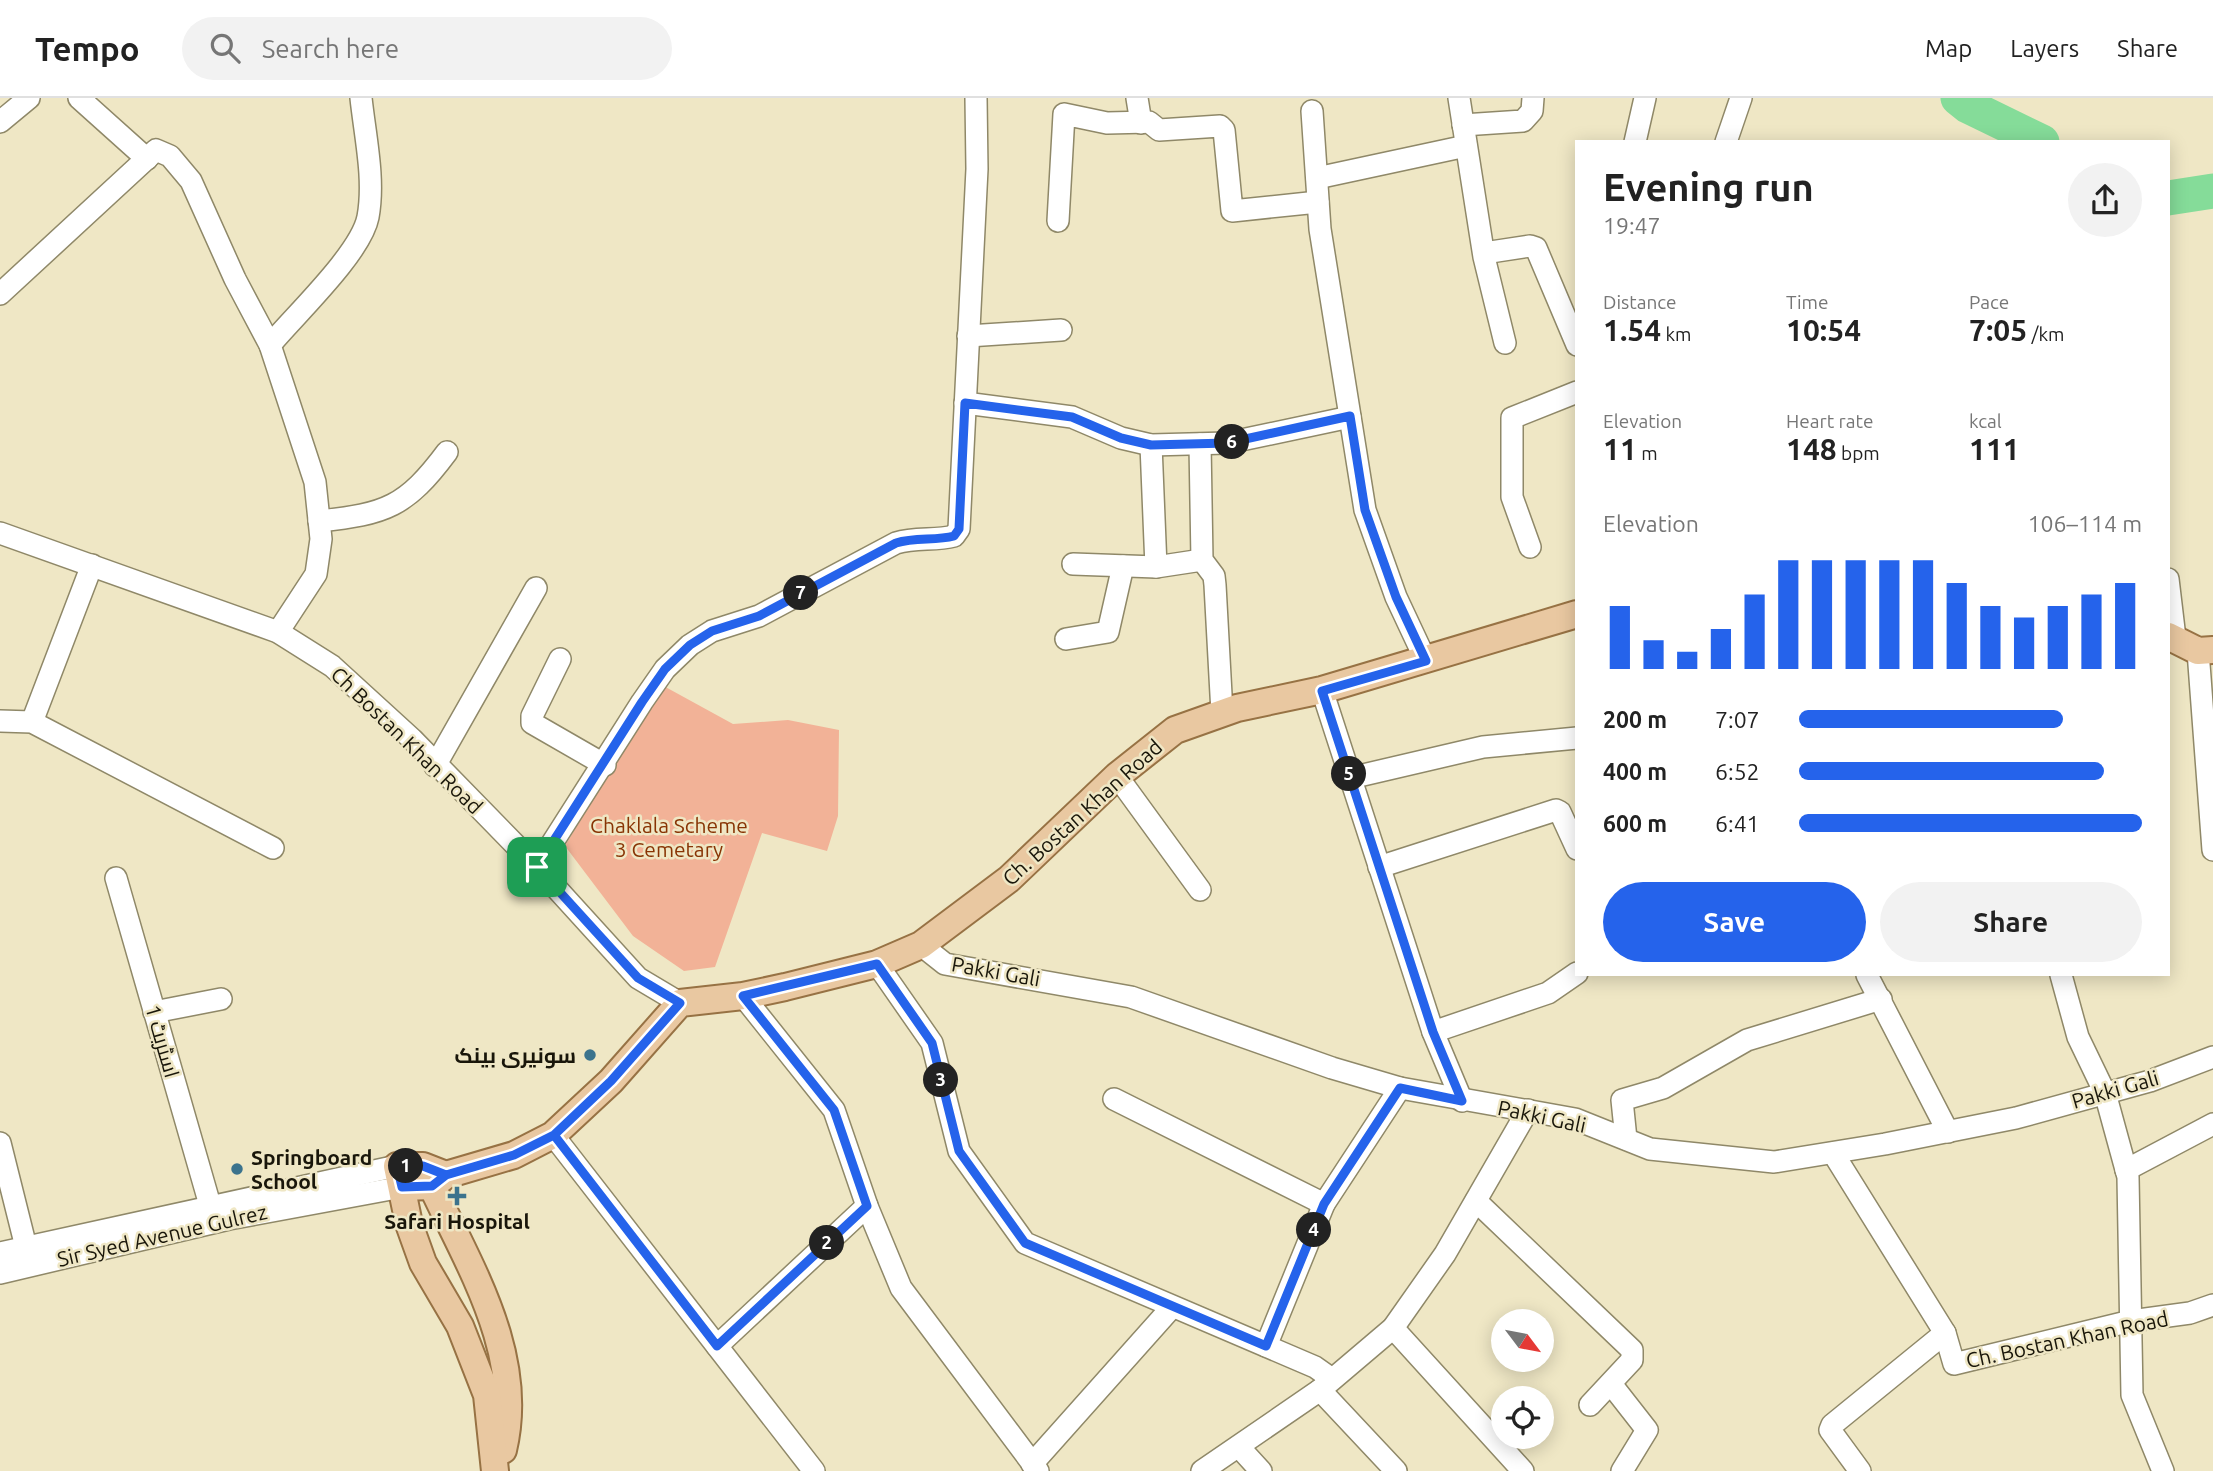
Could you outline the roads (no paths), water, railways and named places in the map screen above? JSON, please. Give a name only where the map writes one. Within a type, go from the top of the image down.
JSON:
[{"type":"main road","name":"Ch. Bostan Khan Road","points":[[680,1003],[743,996],[877,964],[921,944],[1009,879],[1117,776],[1175,730],[1222,713],[1322,691],[1575,615]]},
{"type":"main road","points":[[2172,637],[2206,651]]},
{"type":"main road","name":"Sir Syed Avenue Gulrez","points":[[420,1176],[514,1155],[554,1135],[611,1081],[680,1003]]},
{"type":"main road","points":[[420,1176],[497,1325],[510,1383],[507,1435],[497,1471]]},
{"type":"main road","points":[[420,1176],[409,1224],[423,1263],[460,1326],[487,1395],[497,1471]]},
{"type":"street","points":[[0,122],[29,98]]},
{"type":"street","points":[[79,98],[147,159]]},
{"type":"street","points":[[270,345],[349,255],[368,217],[370,178],[361,98]]},
{"type":"street","points":[[537,867],[665,669],[690,645],[712,631],[759,616],[896,543],[912,538],[942,539],[954,536],[959,529],[977,169],[976,98]]},
{"type":"street","points":[[1137,98],[1141,123]]},
{"type":"street","points":[[1459,98],[1484,253],[1505,342]]},
{"type":"street","points":[[1317,178],[1464,135],[1523,121],[1532,111],[1533,98]]},
{"type":"street","points":[[1635,140],[1645,98]]},
{"type":"street","points":[[1727,140],[1741,98]]},
{"type":"street","points":[[1312,111],[1318,202],[1365,510],[1396,597],[1426,661]]},
{"type":"street","points":[[1058,221],[1064,114],[1107,124],[1153,124],[1159,130],[1220,126],[1224,130],[1232,211],[1318,202]]},
{"type":"street","points":[[0,294],[156,150],[170,156],[191,181],[235,279],[270,345],[315,482],[321,540],[316,574],[278,632]]},
{"type":"street","points":[[1484,253],[1530,246],[1536,248],[1575,340]]},
{"type":"street","points":[[968,336],[1061,330]]},
{"type":"street","points":[[1530,547],[1512,497],[1512,418],[1575,393]]},
{"type":"street","points":[[965,403],[1072,417],[1121,438],[1151,445],[1227,443],[1350,416]]},
{"type":"street","points":[[1200,444],[1202,560],[1214,576],[1222,713]]},
{"type":"street","points":[[1151,445],[1156,567]]},
{"type":"street","points":[[319,521],[373,514],[404,499],[426,480],[447,452]]},
{"type":"street","name":"Ch Bostan Khan Road","points":[[0,533],[278,632],[332,666],[412,739],[435,766],[537,867],[638,978],[680,1003]]},
{"type":"street","points":[[1073,564],[1156,567],[1202,560]]},
{"type":"street","points":[[32,722],[92,565]]},
{"type":"street","points":[[1066,639],[1108,632],[1123,566]]},
{"type":"street","points":[[435,766],[536,588]]},
{"type":"street","points":[[2170,608],[2172,637]]},
{"type":"street","points":[[2206,651],[2213,850]]},
{"type":"street","points":[[560,659],[532,716],[532,723],[605,765]]},
{"type":"street","points":[[1322,691],[1433,1032],[1462,1101]]},
{"type":"street","points":[[0,721],[32,722],[273,848]]},
{"type":"street","points":[[1350,778],[1483,747],[1575,738]]},
{"type":"street","points":[[1117,776],[1200,890]]},
{"type":"street","points":[[1379,867],[1556,810],[1560,812],[1575,845]]},
{"type":"street","name":"اسٹریٹ 1","points":[[116,878],[209,1205]]},
{"type":"street","name":"Pakki Gali","points":[[921,944],[945,964],[1131,997],[1332,1068],[1400,1088],[1575,1119],[1650,1149],[1774,1162],[2016,1118],[2105,1093],[2213,1057]]},
{"type":"street","points":[[877,964],[932,1043],[959,1151],[1025,1243],[1315,1367],[1396,1471]]},
{"type":"street","points":[[1433,1032],[1548,993],[1575,974]]},
{"type":"street","points":[[1868,976],[1948,1132]]},
{"type":"street","points":[[2061,976],[2077,1037],[2105,1093],[2126,1170],[2132,1395],[2163,1471]]},
{"type":"street","points":[[743,996],[834,1110],[867,1206],[901,1288],[1035,1467],[1172,1307]]},
{"type":"street","points":[[154,1012],[221,999]]},
{"type":"street","points":[[1626,1139],[1622,1100],[1663,1088],[1747,1040],[1881,999]]},
{"type":"street","points":[[1266,1346],[1324,1204],[1400,1088]]},
{"type":"street","points":[[1114,1099],[1324,1204]]},
{"type":"street","points":[[1202,1471],[1326,1384],[1392,1328],[1445,1254],[1528,1110]]},
{"type":"street","points":[[2126,1170],[2213,1124]]},
{"type":"street","points":[[554,1135],[814,1471]]},
{"type":"street","points":[[0,1143],[26,1247]]},
{"type":"street","name":"Ch. Bostan Khan Road","points":[[1833,1153],[1945,1333],[1954,1364],[2131,1321],[2190,1313],[2213,1305]]},
{"type":"street","name":"Sir Syed Avenue Gulrez","points":[[0,1253],[209,1205],[420,1176]]},
{"type":"street","name":"Sir Syed Avenue Gulrez","points":[[0,1273],[420,1176]]},
{"type":"street","points":[[1476,1201],[1632,1350],[1632,1360],[1590,1405]]},
{"type":"street","points":[[717,1346],[867,1206]]},
{"type":"street","points":[[1392,1328],[1522,1471]]},
{"type":"street","points":[[1860,1471],[1830,1430],[1832,1425],[1945,1333]]},
{"type":"street","points":[[1611,1384],[1647,1430],[1622,1471]]},
{"type":"street","points":[[1239,1447],[1261,1471]]},
{"type":"waterway","points":[[1958,98],[1968,106],[2038,140]]},
{"type":"waterway","points":[[2170,198],[2213,191]]},
{"type":"place","name":"سونیری بینک","points":[[590,1055]]},
{"type":"place","name":"Springboard School","points":[[237,1169]]},
{"type":"place","name":"Safari Hospital","points":[[457,1196]]},
{"type":"park label","name":"Chaklala Scheme 3 Cemetary","points":[[669,837]]}]
